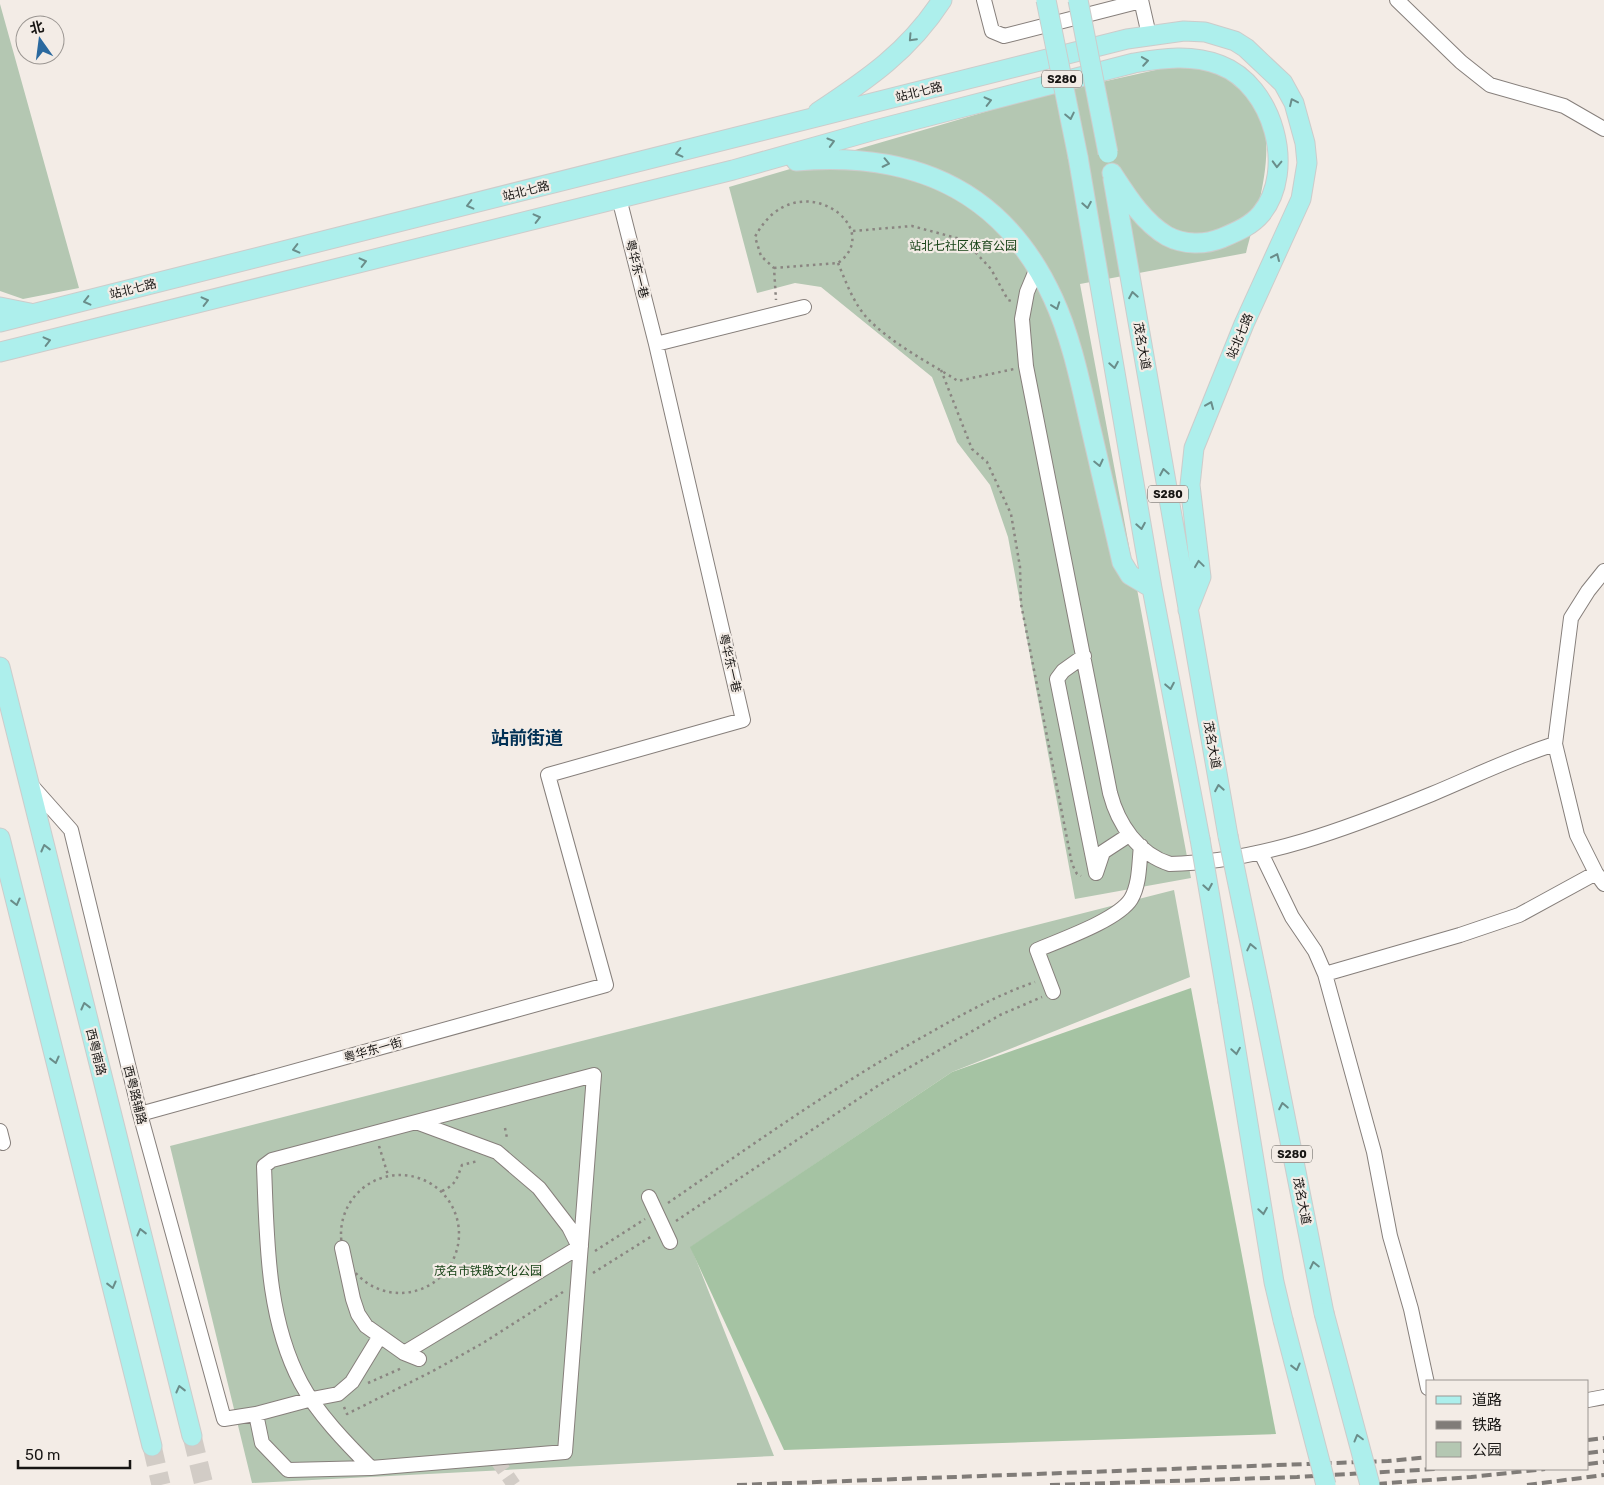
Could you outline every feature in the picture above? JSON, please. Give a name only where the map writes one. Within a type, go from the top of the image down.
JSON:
[{"type":"main road","points":[[806,120],[888,64],[942,0]]},
{"type":"main road","name":"S280","points":[[1046,0],[1078,157],[1152,588],[1200,839],[1274,1282],[1326,1485]]},
{"type":"main road","name":"茂名大道","points":[[1078,0],[1112,174],[1228,836],[1324,1313],[1370,1485]]},
{"type":"main road","name":"站北七路","points":[[0,322],[1148,35],[1184,30],[1205,32],[1235,41],[1246,48],[1283,83],[1294,102],[1301,123],[1307,162],[1301,199],[1244,324],[1194,448],[1190,485],[1201,577],[1188,610]]},
{"type":"main road","name":"站北七路","points":[[1,354],[733,170],[875,130],[1134,63],[1176,58],[1205,61],[1232,71],[1255,91],[1270,117],[1277,141],[1277,174],[1268,202],[1254,221],[1214,242],[1180,241],[1157,229],[1142,215],[1112,174]]},
{"type":"main road","points":[[733,170],[776,162],[850,159],[876,161],[924,174],[953,186],[982,205],[1008,230],[1037,268],[1053,299],[1079,378],[1122,562],[1130,575],[1152,588]]},
{"type":"main road","points":[[496,199],[502,227]]},
{"type":"main road","points":[[259,258],[266,286]]},
{"type":"main road","points":[[0,306],[33,314]]},
{"type":"main road","name":"西粤南路","points":[[0,667],[192,1436]]},
{"type":"main road","points":[[0,838],[152,1446]]},
{"type":"street","points":[[984,0],[992,31],[1004,36],[1141,0],[1148,35]]},
{"type":"street","points":[[1397,0],[1461,62],[1490,84],[1564,106],[1604,129]]},
{"type":"street","name":"粤华东一巷","points":[[606,985],[548,775],[743,720],[656,344],[619,198]]},
{"type":"street","points":[[1037,268],[1025,302],[1022,318],[1026,366],[1110,793],[1115,811],[1129,835],[1159,860],[1170,864],[1261,853],[1365,820],[1527,753],[1555,744]]},
{"type":"street","points":[[656,344],[804,307]]},
{"type":"street","points":[[1325,974],[1460,935],[1519,915],[1600,879],[1577,834],[1555,744],[1571,618],[1604,571]]},
{"type":"street","points":[[1084,656],[1063,670],[1057,679],[1096,873]]},
{"type":"street","name":"西粤路辅路","points":[[29,782],[71,830],[140,1114],[224,1419],[256,1414]]},
{"type":"street","points":[[1096,873],[1104,852],[1129,835]]},
{"type":"street","points":[[1052,992],[1037,950],[1090,928],[1109,917],[1130,899],[1138,878],[1141,846]]},
{"type":"street","points":[[1261,853],[1292,917],[1315,951],[1325,974],[1374,1152],[1390,1236],[1411,1309],[1426,1380]]},
{"type":"street","name":"粤华东一街","points":[[140,1114],[606,985]]},
{"type":"street","points":[[371,1468],[333,1427],[312,1399],[301,1384],[292,1364],[275,1308],[268,1256],[264,1166],[272,1160],[594,1075],[565,1452],[371,1468],[288,1470],[262,1443],[256,1414],[312,1399],[338,1394],[352,1382],[380,1336]]},
{"type":"street","points":[[416,1122],[497,1152],[539,1188],[569,1227],[580,1251]]},
{"type":"street","points":[[649,1198],[670,1242]]},
{"type":"street","points":[[342,1248],[358,1314],[366,1326],[404,1353],[419,1359]]},
{"type":"street","points":[[404,1353],[580,1251]]},
{"type":"street","points":[[1589,1400],[1604,1397]]},
{"type":"path","points":[[774,268],[838,263],[846,257],[853,231],[846,219],[826,205],[807,201],[787,204],[770,214],[755,236],[761,256],[774,268],[776,314]]},
{"type":"path","points":[[853,231],[912,226],[964,240],[991,269],[1008,300],[1025,302]]},
{"type":"path","points":[[838,263],[855,301],[868,320],[904,347],[958,381],[1026,366]]},
{"type":"path","points":[[941,370],[972,449],[987,462],[1011,514],[1020,568],[1023,611],[1072,864],[1077,874],[1088,878],[1096,873]]},
{"type":"path","points":[[580,1251],[656,1212],[792,1118],[884,1058],[1007,992],[1048,977]]},
{"type":"path","points":[[338,1394],[347,1414],[433,1372],[483,1343],[664,1229],[879,1085],[1000,1015],[1052,992]]},
{"type":"path","points":[[505,1128],[507,1138]]},
{"type":"path","points":[[375,1133],[388,1175]]},
{"type":"path","points":[[442,1192],[453,1186],[458,1179],[462,1164],[479,1161],[497,1152]]},
{"type":"path","points":[[388,1175],[417,1176],[431,1182],[451,1203],[457,1216],[460,1230],[459,1245],[454,1259],[447,1271],[433,1284],[417,1291],[400,1293],[375,1288],[354,1272],[342,1248],[341,1225],[349,1202],[366,1186],[388,1175]]},
{"type":"green space","points":[[0,4],[15,58],[15,65],[17,65],[79,288],[23,299],[0,291]]},
{"type":"green space","name":"站北七社区体育公园","points":[[1192,66],[1222,74],[1244,89],[1258,108],[1265,130],[1264,180],[1246,253],[1080,284],[1191,878],[1075,899],[1008,537],[990,485],[957,442],[932,377],[821,287],[795,283],[757,293],[729,187],[1039,96],[1160,69]]},
{"type":"green space","name":"茂名市铁路文化公园","points":[[1174,890],[1190,977],[952,1072],[691,1247],[774,1456],[252,1483],[170,1146]]},
{"type":"green space","points":[[1191,988],[1276,1434],[784,1450],[690,1247],[952,1072]]},
{"type":"tunnel","points":[[192,1436],[204,1485]]},
{"type":"tunnel","points":[[152,1446],[161,1485]]},
{"type":"tunnel","points":[[496,1459],[514,1485]]},
{"type":"railway","points":[[1589,1440],[1604,1438]]},
{"type":"railway","points":[[1589,1453],[1604,1451]]},
{"type":"railway","points":[[737,1485],[1388,1461],[1426,1457]]},
{"type":"railway","points":[[1589,1464],[1604,1462]]},
{"type":"railway","points":[[1050,1485],[1297,1477],[1426,1470]]},
{"type":"railway","points":[[1362,1485],[1536,1470]]},
{"type":"railway","points":[[1527,1485],[1604,1475]]},
{"type":"district","name":"站前街道","points":[[527,738]]}]
